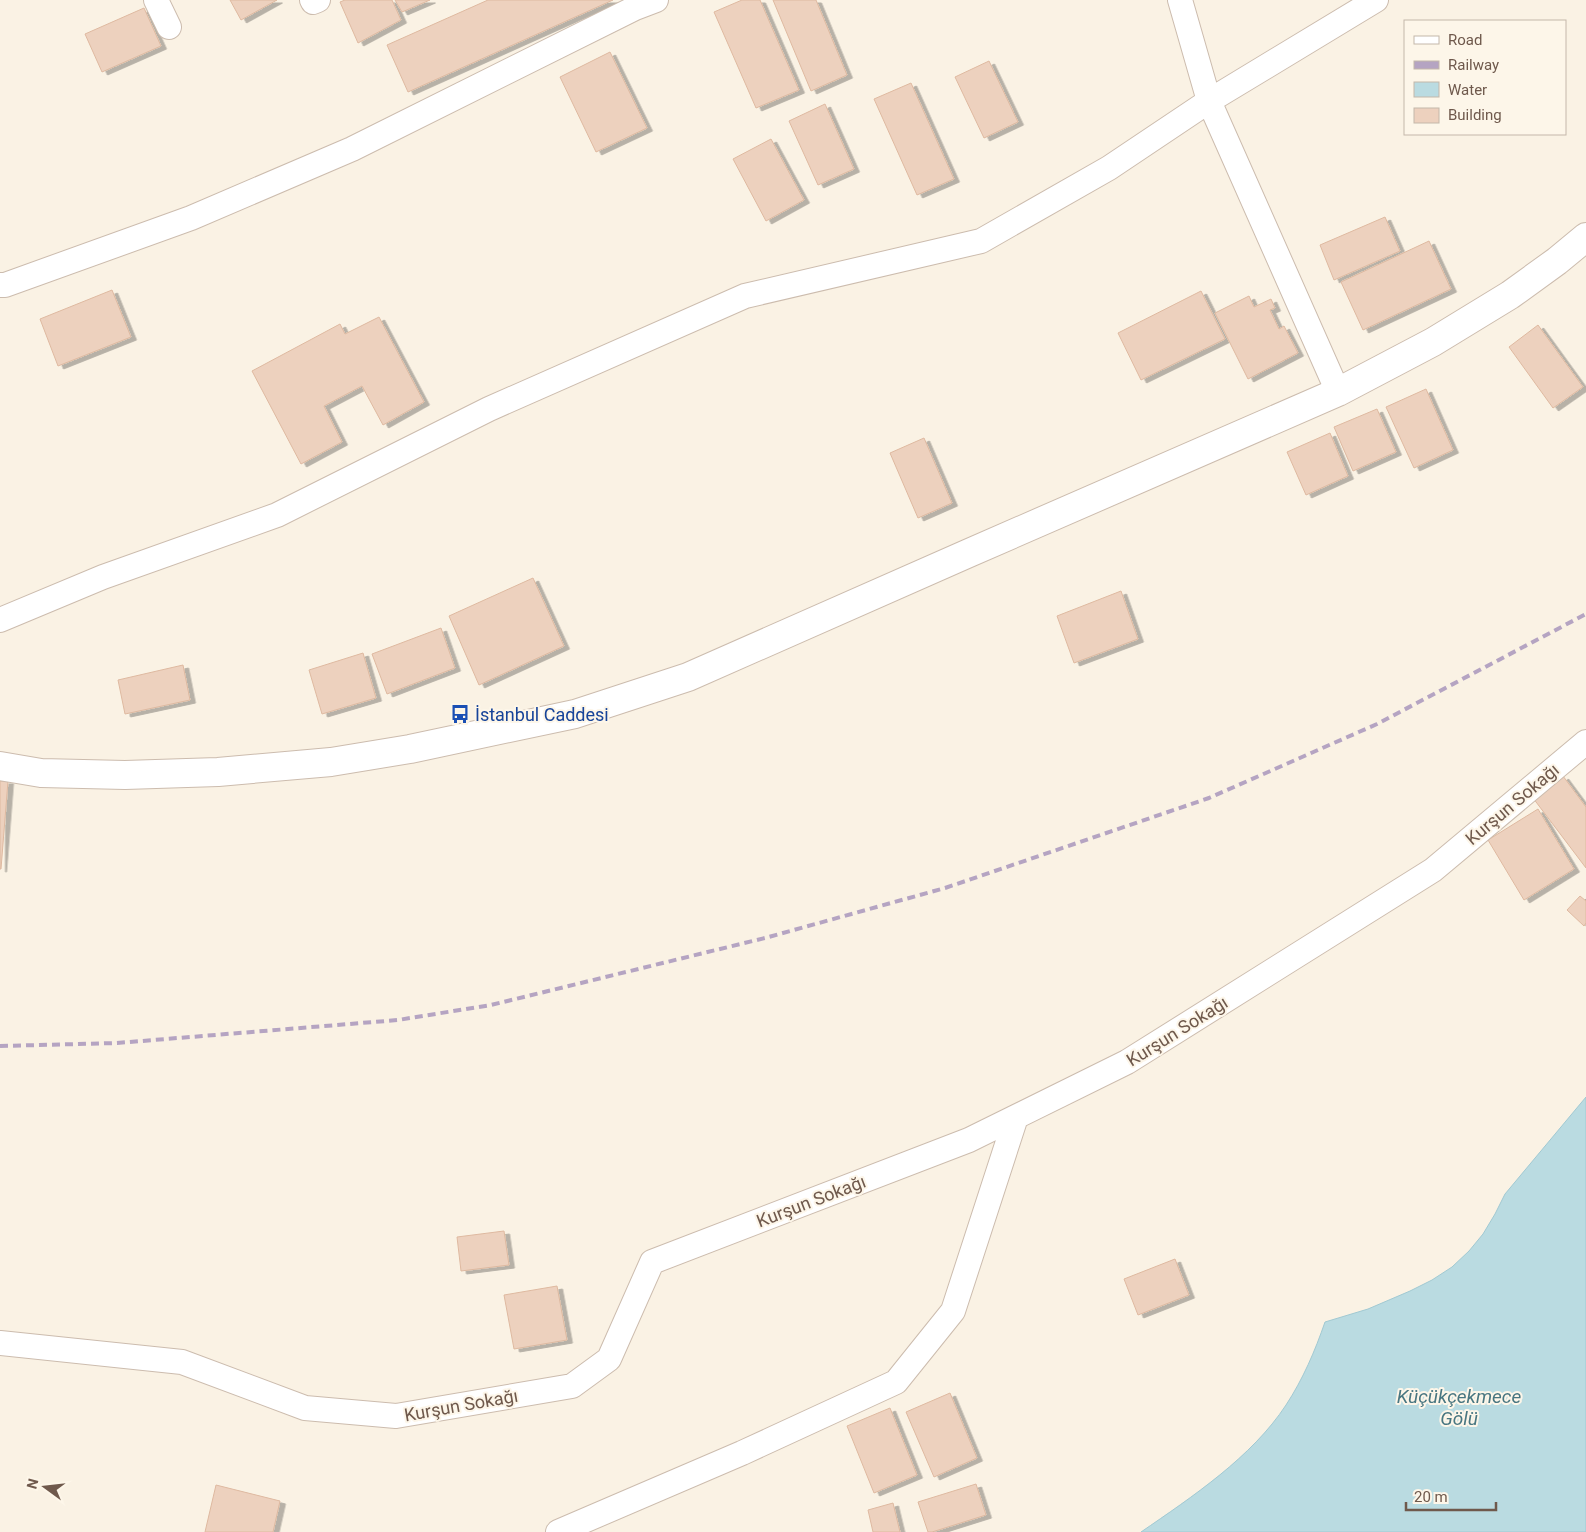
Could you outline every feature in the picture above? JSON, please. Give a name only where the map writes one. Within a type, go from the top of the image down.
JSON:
[{"type":"street","points":[[156,0],[169,27]]},
{"type":"street","points":[[312,0],[313,2],[318,0]]},
{"type":"street","points":[[0,285],[5,285],[191,218],[352,150],[635,8],[656,0]]},
{"type":"street","points":[[1180,0],[1210,100],[1338,392]]},
{"type":"street","points":[[0,620],[103,577],[277,514],[489,409],[744,296],[981,242],[1109,168],[1210,100],[1376,0]]},
{"type":"street","points":[[0,766],[41,773],[125,775],[218,772],[331,762],[410,749],[575,714],[688,677],[1338,392],[1433,342],[1510,295],[1558,261],[1586,237]]},
{"type":"street","name":"Kurşun Sokağı","points":[[0,1343],[182,1362],[305,1408],[396,1416],[572,1386],[609,1359],[652,1262],[969,1140],[1127,1062],[1433,870],[1586,742]]},
{"type":"street","points":[[558,1532],[742,1453],[896,1382],[952,1311],[1016,1117]]},
{"type":"water","name":"Küçükçekmece Gölü","points":[[1586,1097],[1586,1532],[1141,1532],[1220,1475],[1239,1459],[1272,1424],[1286,1405],[1303,1375],[1325,1322],[1368,1309],[1410,1291],[1452,1267],[1469,1251],[1483,1234],[1505,1194]]},
{"type":"building","points":[[230,0],[277,0],[241,20]]},
{"type":"building","points":[[345,0],[392,0],[401,20],[358,43],[340,2]]},
{"type":"building","points":[[395,0],[430,0],[402,12]]},
{"type":"building","points":[[488,0],[613,0],[408,92],[387,45]]},
{"type":"building","points":[[742,0],[760,0],[799,90],[756,108],[714,12]]},
{"type":"building","points":[[773,0],[816,0],[847,75],[811,91]]},
{"type":"building","points":[[144,8],[161,46],[102,72],[85,34]]},
{"type":"building","points":[[610,52],[647,128],[596,152],[560,77]]},
{"type":"building","points":[[989,61],[1018,122],[984,138],[955,77]]},
{"type":"building","points":[[911,83],[954,179],[917,195],[874,99]]},
{"type":"building","points":[[825,104],[854,169],[818,185],[789,121]]},
{"type":"building","points":[[771,139],[804,200],[766,221],[733,159]]},
{"type":"building","points":[[1385,217],[1400,251],[1334,280],[1320,245]]},
{"type":"building","points":[[1429,241],[1451,289],[1363,330],[1341,282]]},
{"type":"building","points":[[112,290],[131,337],[58,366],[40,319]]},
{"type":"building","points":[[1201,291],[1225,339],[1141,380],[1118,333]]},
{"type":"building","points":[[1249,296],[1254,307],[1271,299],[1275,308],[1270,310],[1279,329],[1284,326],[1298,353],[1248,379],[1215,313]]},
{"type":"building","points":[[379,317],[424,402],[383,425],[362,386],[324,406],[342,442],[301,464],[252,371],[340,324],[345,334]]},
{"type":"building","points":[[1538,325],[1583,387],[1553,408],[1509,347]]},
{"type":"building","points":[[1426,389],[1453,450],[1414,468],[1386,407]]},
{"type":"building","points":[[1377,409],[1396,452],[1353,471],[1334,427]]},
{"type":"building","points":[[1330,433],[1348,476],[1306,495],[1287,452]]},
{"type":"building","points":[[924,438],[952,503],[918,518],[890,453]]},
{"type":"building","points":[[533,578],[564,646],[479,685],[449,616]]},
{"type":"building","points":[[1121,591],[1138,639],[1074,663],[1057,616]]},
{"type":"building","points":[[441,628],[455,668],[387,694],[372,654]]},
{"type":"building","points":[[363,653],[376,698],[322,714],[309,670]]},
{"type":"building","points":[[183,665],[190,700],[125,714],[118,680]]},
{"type":"building","points":[[1563,776],[1586,807],[1586,868],[1533,798]]},
{"type":"building","points":[[0,781],[8,781],[1,869],[0,869]]},
{"type":"building","points":[[1538,809],[1574,869],[1524,900],[1488,840]]},
{"type":"building","points":[[1580,896],[1586,901],[1586,923],[1584,926],[1567,910]]},
{"type":"building","points":[[504,1231],[509,1265],[461,1271],[457,1237]]},
{"type":"building","points":[[1175,1259],[1189,1295],[1138,1315],[1124,1279]]},
{"type":"building","points":[[557,1286],[567,1340],[514,1349],[504,1295]]},
{"type":"building","points":[[950,1393],[977,1458],[934,1477],[906,1412]]},
{"type":"building","points":[[890,1408],[917,1475],[874,1493],[847,1426]]},
{"type":"building","points":[[976,1484],[986,1515],[928,1532],[918,1502]]},
{"type":"building","points":[[216,1485],[280,1501],[273,1532],[205,1532]]},
{"type":"building","points":[[893,1503],[900,1532],[873,1532],[868,1510]]},
{"type":"railway","points":[[0,1046],[117,1043],[398,1020],[491,1005],[765,938],[945,888],[1209,798],[1377,724],[1586,614]]},
{"type":"place","name":"İstanbul Caddesi","points":[[460,714]]}]
